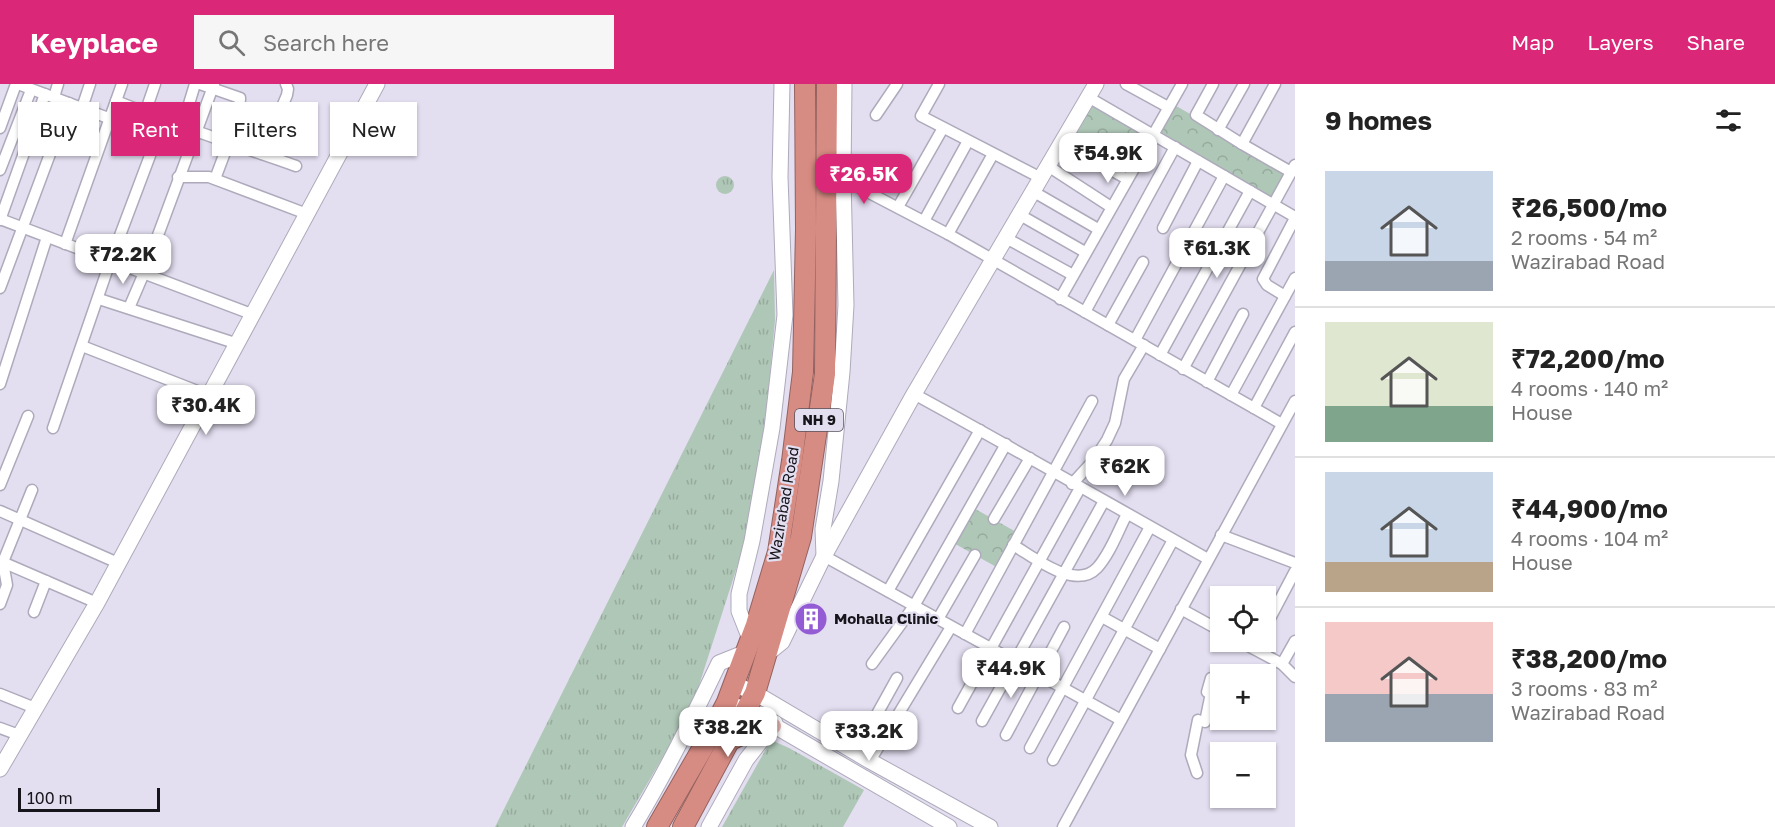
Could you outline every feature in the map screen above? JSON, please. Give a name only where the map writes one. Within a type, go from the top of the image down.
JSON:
[{"type":"highway","name":"Wazirabad Road","points":[[657,827],[709,737],[730,693],[777,552],[792,461],[803,372],[806,229],[805,84]]},
{"type":"highway","name":"Wazirabad Road","points":[[683,827],[751,702],[801,537],[825,374],[834,174],[827,84]]},
{"type":"main road","points":[[729,742],[773,726]]},
{"type":"street","points":[[0,128],[17,84],[66,102]]},
{"type":"street","points":[[58,84],[49,96],[0,220],[254,315]]},
{"type":"street","points":[[84,102],[90,84]]},
{"type":"street","points":[[65,244],[122,84]]},
{"type":"street","points":[[149,102],[155,84]]},
{"type":"street","points":[[190,102],[195,84]]},
{"type":"street","points":[[200,84],[213,86],[240,98],[240,102]]},
{"type":"street","points":[[284,102],[288,89],[286,84]]},
{"type":"street","points":[[0,769],[97,603],[377,84]]},
{"type":"street","points":[[633,827],[658,786],[718,663],[747,646],[739,611],[739,594],[752,541],[772,428],[785,315],[780,177],[782,84]]},
{"type":"street","points":[[824,556],[822,529],[831,481],[846,305],[834,174],[844,84]]},
{"type":"street","points":[[876,115],[897,84]]},
{"type":"street","points":[[939,84],[921,116],[1041,179],[1111,207]]},
{"type":"street","points":[[1126,84],[1168,107]]},
{"type":"street","points":[[1060,299],[1182,84]]},
{"type":"street","points":[[1183,369],[1293,169],[1242,144],[1196,114],[1213,84]]},
{"type":"street","points":[[1218,130],[1244,84]]},
{"type":"street","points":[[1242,144],[1275,84]]},
{"type":"street","points":[[200,118],[213,86]]},
{"type":"street","points":[[0,170],[31,90]]},
{"type":"street","points":[[766,656],[782,642],[824,556],[914,394],[1092,90],[1152,134],[1295,218],[1263,279],[1267,285],[1285,296]]},
{"type":"street","points":[[99,114],[110,118]]},
{"type":"street","points":[[898,207],[943,128]]},
{"type":"street","points":[[924,221],[968,141]]},
{"type":"street","points":[[1062,142],[1127,179]]},
{"type":"street","points":[[1085,312],[1175,147]]},
{"type":"street","points":[[948,234],[993,153]]},
{"type":"street","points":[[0,288],[49,156]]},
{"type":"street","points":[[52,428],[150,156]]},
{"type":"street","points":[[129,308],[144,273],[185,156]]},
{"type":"street","points":[[215,179],[223,156]]},
{"type":"street","points":[[268,156],[296,166]]},
{"type":"street","points":[[1162,228],[1198,161]]},
{"type":"street","points":[[834,174],[948,234],[1282,424]]},
{"type":"street","points":[[958,708],[1041,561],[1076,486],[1107,440],[1114,423],[1124,378],[1139,342],[1224,176]]},
{"type":"street","points":[[178,177],[209,177],[307,214]]},
{"type":"street","points":[[1041,179],[1098,229]]},
{"type":"street","points":[[1160,355],[1250,191]]},
{"type":"street","points":[[1020,215],[1085,252]]},
{"type":"street","points":[[0,384],[47,237]]},
{"type":"street","points":[[1006,238],[1073,275]]},
{"type":"street","points":[[1108,325],[1143,262]]},
{"type":"street","points":[[1231,395],[1295,278]]},
{"type":"street","points":[[99,299],[238,344]]},
{"type":"street","points":[[1207,382],[1244,314]]},
{"type":"street","points":[[1254,408],[1295,332]]},
{"type":"street","points":[[82,346],[210,396]]},
{"type":"street","points":[[914,394],[1208,559]]},
{"type":"street","points":[[965,634],[1092,401]]},
{"type":"street","points":[[1063,827],[1295,401]]},
{"type":"street","points":[[0,486],[28,416]]},
{"type":"street","points":[[888,591],[980,430]]},
{"type":"street","points":[[872,664],[914,606],[1006,444]]},
{"type":"street","points":[[994,519],[1030,458]]},
{"type":"street","points":[[0,604],[7,585],[2,562],[32,490]]},
{"type":"street","points":[[982,721],[1104,501]]},
{"type":"street","points":[[0,511],[118,563]]},
{"type":"street","points":[[1013,545],[1063,574],[1090,574],[1102,562],[1127,514]]},
{"type":"street","points":[[1030,748],[1150,527]]},
{"type":"street","points":[[1221,535],[1295,563]]},
{"type":"street","points":[[1053,760],[1173,540]]},
{"type":"street","points":[[938,619],[975,555]]},
{"type":"street","points":[[824,556],[1121,720]]},
{"type":"street","points":[[2,562],[97,603]]},
{"type":"street","points":[[1276,607],[1295,571]]},
{"type":"street","points":[[34,612],[46,581]]},
{"type":"street","points":[[1181,609],[1210,625]]},
{"type":"street","points":[[1102,617],[1160,649]]},
{"type":"street","points":[[870,760],[951,627]]},
{"type":"street","points":[[1006,735],[1064,627]]},
{"type":"street","points":[[1281,664],[1295,641]]},
{"type":"street","points":[[1265,652],[1295,677]]},
{"type":"street","points":[[856,752],[897,678]]},
{"type":"street","points":[[730,693],[751,702],[782,709],[990,827]]},
{"type":"street","points":[[0,694],[35,708]]},
{"type":"street","points":[[1197,773],[1191,755],[1210,696]]},
{"type":"street","points":[[751,702],[773,726],[941,825]]},
{"type":"street","points":[[709,827],[746,760],[773,726],[782,709]]},
{"type":"street","points":[[0,728],[19,735]]},
{"type":"green space","points":[[1088,97],[1152,134],[1171,103],[1291,172],[1272,204],[1153,135],[1127,179],[1062,142]]},
{"type":"green space","points":[[725,176],[731,179],[734,185],[731,191],[725,194],[719,191],[716,185],[719,179]]},
{"type":"green space","points":[[774,270],[775,320],[764,439],[746,539],[692,707],[622,827],[495,827]]},
{"type":"green space","points":[[970,506],[1020,534],[1000,569],[950,541]]},
{"type":"green space","points":[[771,740],[864,790],[843,827],[722,827]]},
{"type":"place","name":"Mohalla Clinic","points":[[811,619]]}]
